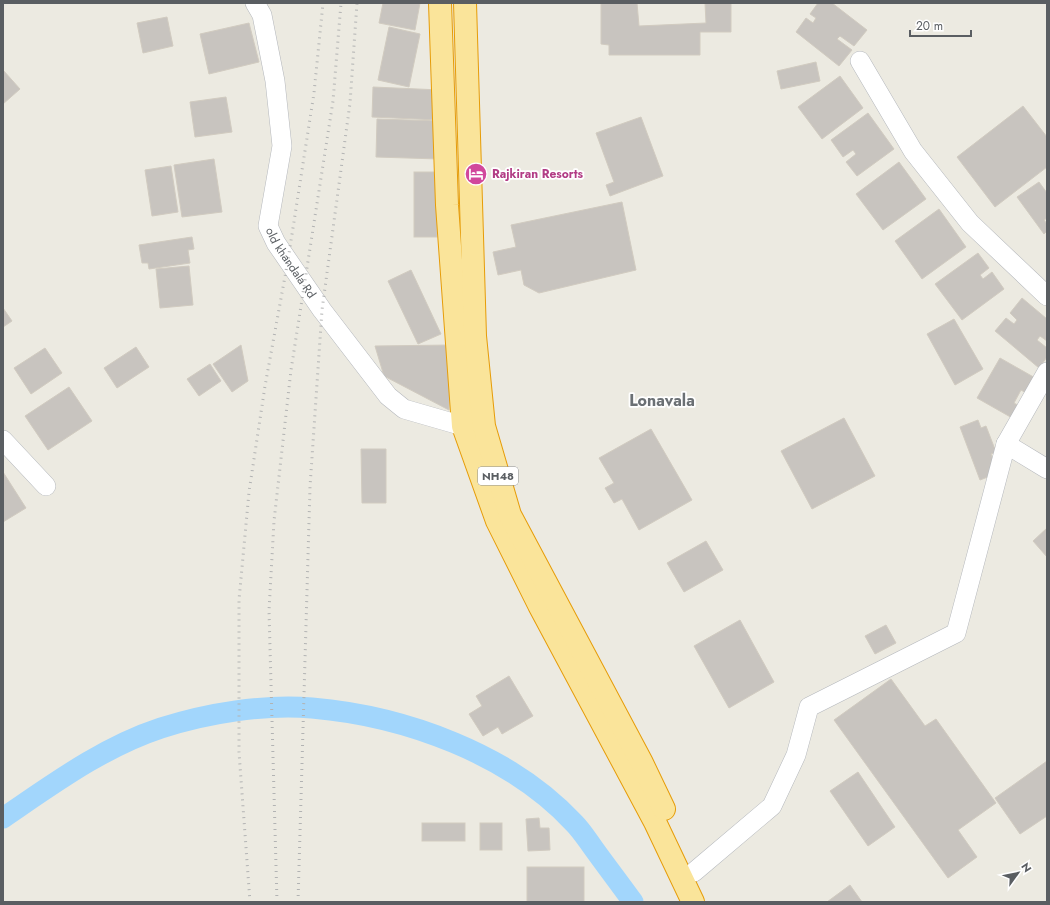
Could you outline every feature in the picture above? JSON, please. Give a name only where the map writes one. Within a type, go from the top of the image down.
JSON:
[{"type":"highway","name":"NH48","points":[[440,3],[446,205],[463,426],[497,521],[539,605],[655,822],[693,902]]},
{"type":"highway","name":"NH48","points":[[465,3],[475,336],[484,426],[510,516],[642,763],[709,902]]},
{"type":"street","name":"old khandala Rd","points":[[255,3],[262,15],[275,81],[282,146],[268,226],[276,243],[322,310],[388,396],[404,409],[463,426]]},
{"type":"street","points":[[860,61],[918,157],[970,222],[1047,296]]},
{"type":"street","points":[[694,872],[772,806],[796,755],[809,707],[956,633],[1006,444],[1047,372]]},
{"type":"street","points":[[3,440],[46,486]]},
{"type":"street","points":[[1006,444],[1047,469]]},
{"type":"building","points":[[383,3],[420,3],[415,30],[379,23]]},
{"type":"building","points":[[601,3],[637,3],[639,26],[706,23],[705,3],[731,3],[731,32],[700,32],[700,55],[609,55],[609,45],[601,44]]},
{"type":"building","points":[[818,3],[832,3],[867,30],[854,46],[840,36],[837,39],[852,50],[839,66],[796,32],[806,18],[813,23],[816,18],[810,14]]},
{"type":"building","points":[[167,17],[173,46],[143,53],[137,23]]},
{"type":"building","points":[[249,23],[259,62],[209,74],[200,34]]},
{"type":"building","points":[[389,27],[420,34],[409,87],[378,80]]},
{"type":"building","points":[[816,62],[820,81],[781,89],[777,71]]},
{"type":"building","points":[[3,70],[20,89],[3,104]]},
{"type":"building","points":[[840,76],[863,108],[822,139],[798,107]]},
{"type":"building","points":[[373,87],[440,90],[438,120],[372,117]]},
{"type":"building","points":[[226,97],[232,132],[195,137],[190,102]]},
{"type":"building","points":[[1023,106],[1047,137],[1047,167],[995,207],[957,157]]},
{"type":"building","points":[[868,113],[894,149],[857,176],[846,162],[856,154],[853,150],[843,157],[831,140]]},
{"type":"building","points":[[641,117],[663,176],[610,196],[606,185],[614,182],[596,133]]},
{"type":"building","points":[[377,119],[441,121],[439,159],[376,157]]},
{"type":"building","points":[[214,159],[222,212],[182,217],[174,165]]},
{"type":"building","points":[[899,162],[926,199],[883,230],[856,194]]},
{"type":"building","points":[[171,166],[178,212],[152,216],[145,170]]},
{"type":"building","points":[[414,172],[437,172],[437,237],[414,237]]},
{"type":"building","points":[[1039,182],[1047,193],[1047,218],[1044,220],[1047,224],[1047,231],[1044,234],[1017,197]]},
{"type":"building","points":[[622,202],[636,270],[539,293],[524,285],[521,270],[498,275],[493,252],[516,247],[511,225]]},
{"type":"building","points":[[939,209],[966,247],[922,279],[895,241]]},
{"type":"building","points":[[192,237],[194,249],[188,250],[190,263],[149,269],[148,263],[142,263],[139,245]]},
{"type":"building","points":[[978,253],[989,268],[980,275],[983,279],[992,272],[1004,289],[962,320],[935,284]]},
{"type":"building","points":[[189,266],[193,305],[160,308],[156,269]]},
{"type":"building","points":[[411,270],[441,334],[418,344],[388,281]]},
{"type":"building","points":[[1022,298],[1047,319],[1047,341],[1040,336],[1037,340],[1047,348],[1047,357],[1039,368],[995,331],[1006,318],[1014,324],[1017,320],[1010,313]]},
{"type":"building","points":[[3,308],[12,321],[3,327]]},
{"type":"building","points":[[954,319],[983,369],[955,385],[927,334]]},
{"type":"building","points":[[241,345],[248,381],[232,392],[213,364]]},
{"type":"building","points":[[451,345],[449,410],[384,376],[375,346]]},
{"type":"building","points":[[136,347],[149,367],[117,388],[104,368]]},
{"type":"building","points":[[45,348],[62,373],[31,394],[14,368]]},
{"type":"building","points":[[1000,358],[1037,379],[1028,394],[1021,390],[1014,403],[1021,407],[1014,419],[977,398]]},
{"type":"building","points":[[210,364],[221,381],[199,396],[187,379]]},
{"type":"building","points":[[69,387],[92,421],[48,450],[25,416]]},
{"type":"building","points":[[844,418],[875,476],[812,509],[781,451]]},
{"type":"building","points":[[978,420],[981,428],[986,426],[996,452],[991,454],[998,473],[980,480],[960,427]]},
{"type":"building","points":[[651,429],[692,500],[639,530],[622,499],[614,503],[605,488],[614,483],[599,458]]},
{"type":"building","points":[[361,449],[386,449],[386,503],[362,503]]},
{"type":"building","points":[[3,472],[26,508],[3,522]]},
{"type":"building","points":[[1047,528],[1047,557],[1033,541]]},
{"type":"building","points":[[706,541],[723,570],[684,592],[667,563]]},
{"type":"building","points":[[740,620],[774,682],[729,708],[694,646]]},
{"type":"building","points":[[886,625],[896,643],[875,654],[865,636]]},
{"type":"building","points":[[509,676],[533,716],[502,734],[498,727],[483,736],[469,714],[482,706],[476,696]]},
{"type":"building","points":[[891,679],[925,726],[936,719],[996,803],[958,830],[977,857],[948,878],[834,720]]},
{"type":"building","points":[[1047,761],[1047,816],[1020,834],[995,798]]},
{"type":"building","points":[[858,772],[895,827],[868,846],[830,791]]},
{"type":"building","points":[[539,818],[540,828],[549,828],[550,850],[528,851],[526,819]]},
{"type":"building","points":[[422,823],[465,823],[465,841],[422,841]]},
{"type":"building","points":[[480,823],[502,823],[502,850],[480,850]]},
{"type":"building","points":[[527,867],[584,867],[584,902],[527,902]]},
{"type":"building","points":[[850,885],[862,902],[827,902]]},
{"type":"waterway","points":[[3,818],[79,767],[119,745],[161,728],[217,714],[275,707],[312,708],[347,712],[419,730],[454,743],[487,758],[519,777],[548,799],[577,826],[633,902]]},
{"type":"railway","points":[[250,902],[239,752],[239,600],[249,492],[265,386],[288,260],[314,93],[323,3]]},
{"type":"railway","points":[[277,902],[269,611],[274,521],[291,370],[333,101],[341,3]]},
{"type":"railway","points":[[298,902],[310,487],[322,310],[350,103],[357,3]]},
{"type":"place","name":"Rajkiran Resorts","points":[[476,174]]},
{"type":"district","name":"Lonavala","points":[[662,400]]}]
